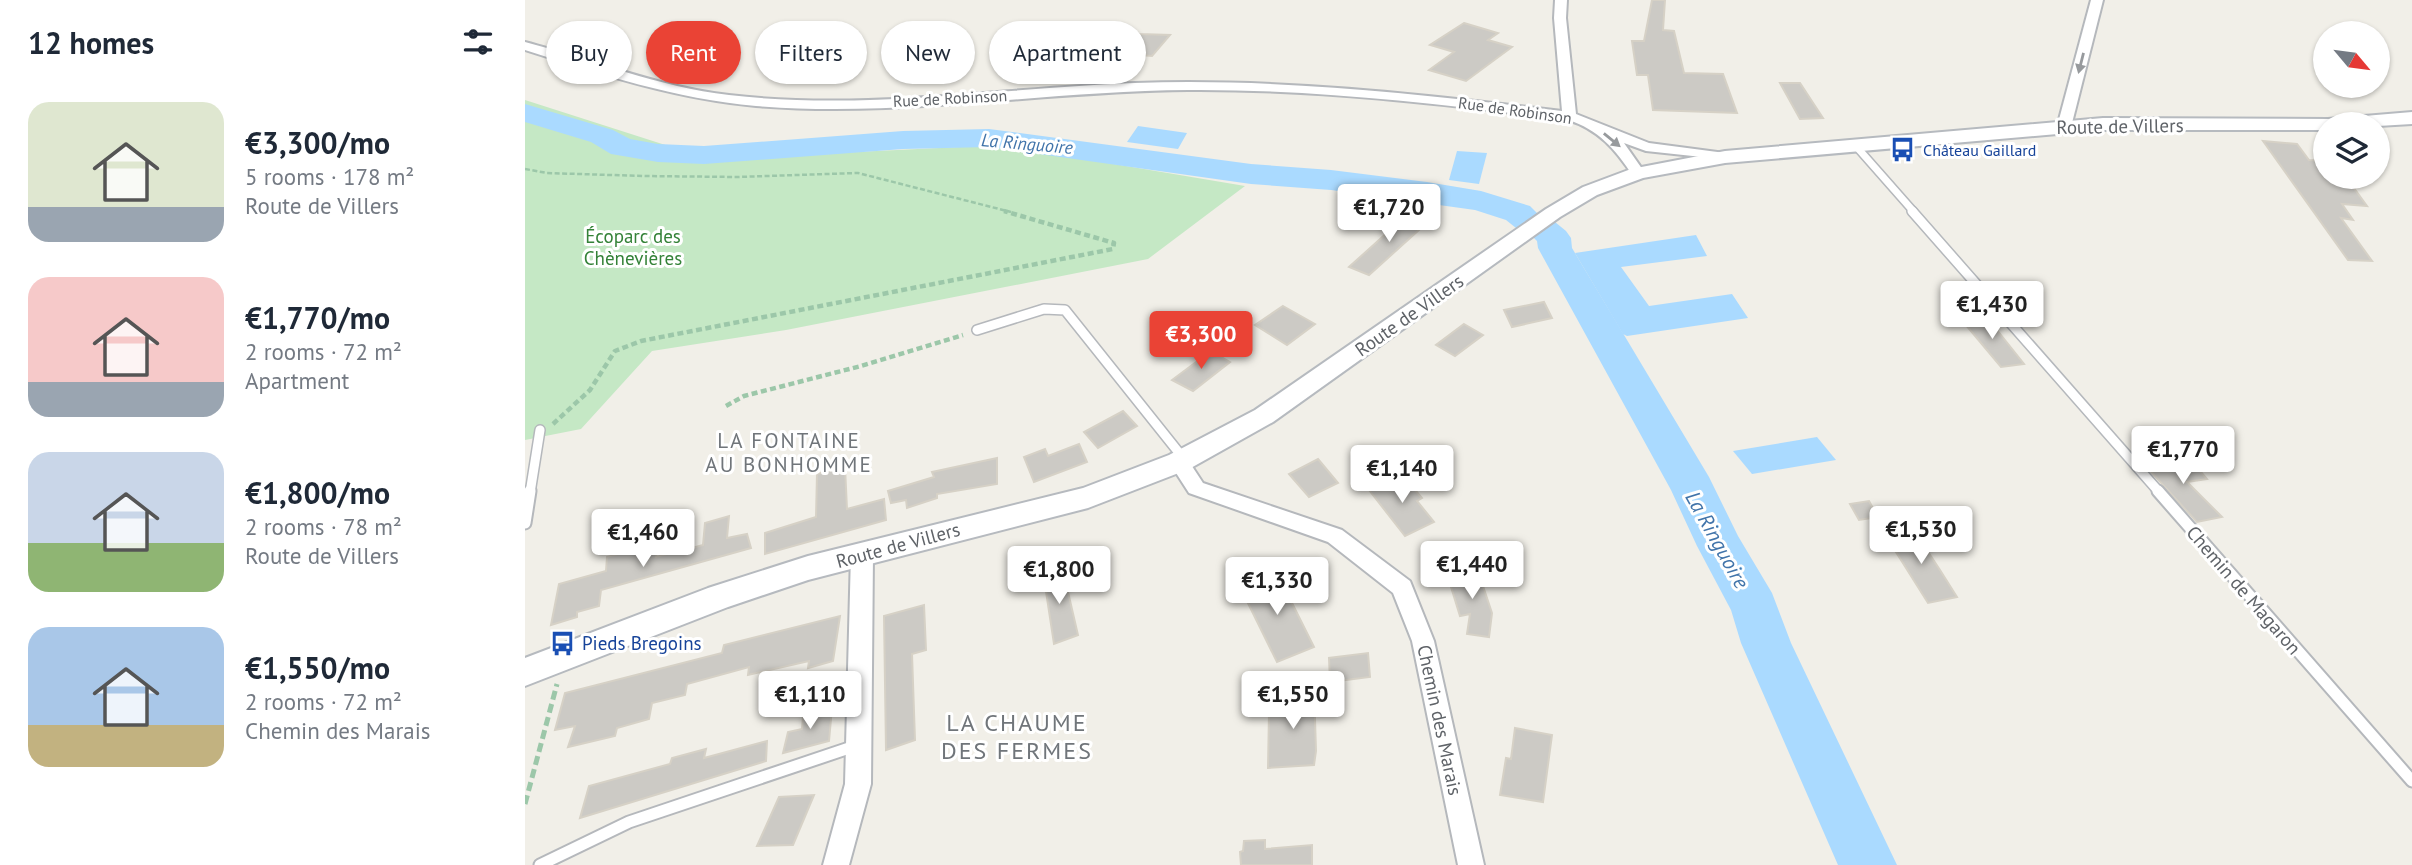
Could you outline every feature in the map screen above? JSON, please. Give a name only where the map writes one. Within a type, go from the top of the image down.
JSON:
[{"type":"main road","name":"Route de Villers","points":[[2390,120],[2412,118]]},
{"type":"main road","name":"Route de Villers","points":[[525,672],[719,597],[808,568],[1088,497],[1182,461],[1264,416],[1553,213],[1590,191],[1648,171],[1725,157],[2064,127],[2313,124]]},
{"type":"street","points":[[1561,0],[1560,18],[1569,116]]},
{"type":"street","points":[[2064,127],[2098,0]]},
{"type":"street","name":"Rue de Robinson","points":[[525,46],[650,83],[754,102],[856,103],[1136,87],[1260,87],[1403,95],[1569,116],[1590,122],[1646,147],[1725,157]]},
{"type":"street","name":"Rue de Robinson","points":[[1590,122],[1648,171]]},
{"type":"street","points":[[1646,147],[1655,155],[1648,171]]},
{"type":"street","name":"Chemin des Marais","points":[[1182,461],[1196,488],[1335,536],[1402,587],[1423,641],[1471,865]]},
{"type":"street","points":[[836,865],[858,784],[862,554]]},
{"type":"lane","name":"Chemin de Magaron","points":[[1855,145],[2412,781]]},
{"type":"lane","points":[[977,330],[1044,309],[1055,307],[1065,310],[1182,461]]},
{"type":"lane","points":[[525,523],[540,430]]},
{"type":"lane","points":[[540,865],[629,822],[858,745]]},
{"type":"path","points":[[525,169],[557,174],[629,176],[738,177],[858,173],[1060,225],[1114,243],[1113,249],[1091,255],[641,341],[615,351],[590,390],[557,422],[540,430]]},
{"type":"path","points":[[726,406],[744,396],[884,359],[977,330]]},
{"type":"path","points":[[525,804],[557,686],[556,659]]},
{"type":"green space","name":"Écoparc des Chènevières","points":[[525,100],[709,159],[1001,145],[1245,186],[1148,259],[786,330],[652,351],[581,429],[525,440]]},
{"type":"water","points":[[1138,126],[1187,133],[1178,149],[1127,142]]},
{"type":"water","points":[[1457,151],[1487,153],[1479,184],[1449,180]]},
{"type":"water","points":[[1696,235],[1707,256],[1621,267],[1649,306],[1732,294],[1748,318],[1627,336],[1623,334],[1575,253]]},
{"type":"water","points":[[1817,437],[1836,460],[1752,474],[1733,451]]},
{"type":"building","points":[[1652,0],[1665,0],[1663,30],[1674,31],[1684,73],[1723,74],[1737,113],[1653,110],[1648,75],[1637,75],[1632,41],[1644,41]]},
{"type":"building","points":[[1464,23],[1498,33],[1488,40],[1512,47],[1466,81],[1429,70],[1454,52],[1430,45]]},
{"type":"building","points":[[1146,34],[1170,35],[1152,56],[1146,56]]},
{"type":"building","points":[[1780,83],[1800,83],[1823,118],[1800,119]]},
{"type":"building","points":[[2263,141],[2297,144],[2309,160],[2313,160],[2313,189],[2355,189],[2367,206],[2342,204],[2353,220],[2341,218],[2372,261],[2348,260]]},
{"type":"building","points":[[1408,214],[1429,221],[1369,275],[1349,267]]},
{"type":"building","points":[[1544,302],[1552,318],[1512,327],[1504,310]]},
{"type":"building","points":[[1283,306],[1315,324],[1287,345],[1255,325]]},
{"type":"building","points":[[1985,315],[2024,364],[2001,367],[1960,318]]},
{"type":"building","points":[[1464,324],[1483,335],[1455,356],[1436,345]]},
{"type":"building","points":[[1211,351],[1230,362],[1193,391],[1172,380]]},
{"type":"building","points":[[1123,411],[1137,426],[1098,448],[1084,432]]},
{"type":"building","points":[[1079,444],[1087,462],[1034,482],[1024,457],[1045,449],[1048,456]]},
{"type":"building","points":[[2187,456],[2207,479],[2187,482],[2222,517],[2197,522],[2143,463]]},
{"type":"building","points":[[997,458],[997,484],[937,494],[937,498],[907,508],[906,500],[891,503],[888,491],[934,477],[932,472]]},
{"type":"building","points":[[1318,459],[1338,483],[1309,497],[1289,474]]},
{"type":"building","points":[[845,467],[847,509],[884,499],[886,520],[765,554],[765,533],[816,517],[817,474]]},
{"type":"building","points":[[1402,475],[1422,498],[1417,501],[1434,522],[1405,536],[1369,490]]},
{"type":"building","points":[[1869,501],[1878,517],[1859,520],[1850,504]]},
{"type":"building","points":[[729,516],[727,538],[747,534],[751,548],[601,590],[599,606],[577,612],[577,617],[551,625],[559,584],[606,571],[607,557],[658,543],[656,557],[686,549],[687,553],[688,549],[703,545],[705,523]]},
{"type":"building","points":[[1913,529],[1957,597],[1928,603],[1884,533]]},
{"type":"building","points":[[1062,566],[1078,635],[1054,644],[1043,572]]},
{"type":"building","points":[[1477,568],[1492,613],[1489,637],[1467,634],[1470,614],[1460,616],[1447,574]]},
{"type":"building","points":[[1276,571],[1314,647],[1277,662],[1240,587]]},
{"type":"building","points":[[924,605],[926,650],[912,654],[915,740],[886,750],[884,616]]},
{"type":"building","points":[[840,616],[833,661],[808,668],[809,661],[748,675],[749,667],[687,684],[685,695],[652,703],[649,719],[617,728],[615,736],[568,747],[575,726],[555,730],[565,693],[722,653],[724,645]]},
{"type":"building","points":[[1368,653],[1370,677],[1330,682],[1329,658]]},
{"type":"building","points":[[1314,687],[1314,765],[1268,768],[1269,712],[1285,711],[1284,690]]},
{"type":"building","points":[[832,708],[829,741],[783,753],[788,732],[802,729],[803,716]]},
{"type":"building","points":[[1515,728],[1552,735],[1543,802],[1500,795],[1506,758],[1511,759]]},
{"type":"building","points":[[767,741],[766,761],[580,818],[589,786],[670,764],[672,758],[706,749],[704,758]]},
{"type":"building","points":[[814,795],[793,845],[757,846],[779,797]]},
{"type":"building","points":[[1265,840],[1265,849],[1312,845],[1312,865],[1241,865],[1240,852],[1243,851],[1244,841]]},
{"type":"waterway","name":"La Ringuoire","points":[[525,113],[602,136],[622,147],[658,153],[704,155],[903,140],[989,138],[1251,174],[1331,180],[1427,192],[1481,201],[1518,213],[1528,221]]},
{"type":"waterway","name":"La Ringuoire","points":[[1543,229],[1554,238],[1555,248],[1693,489],[1720,546],[1755,607],[1766,643],[1868,865]]},
{"type":"place","name":"Château Gaillard","points":[[1903,150]]},
{"type":"place","name":"Pieds Bregoins","points":[[562,643]]},
{"type":"district","name":"LA FONTAINE AU BONHOMME","points":[[789,453]]},
{"type":"district","name":"LA CHAUME DES FERMES","points":[[1017,737]]}]
